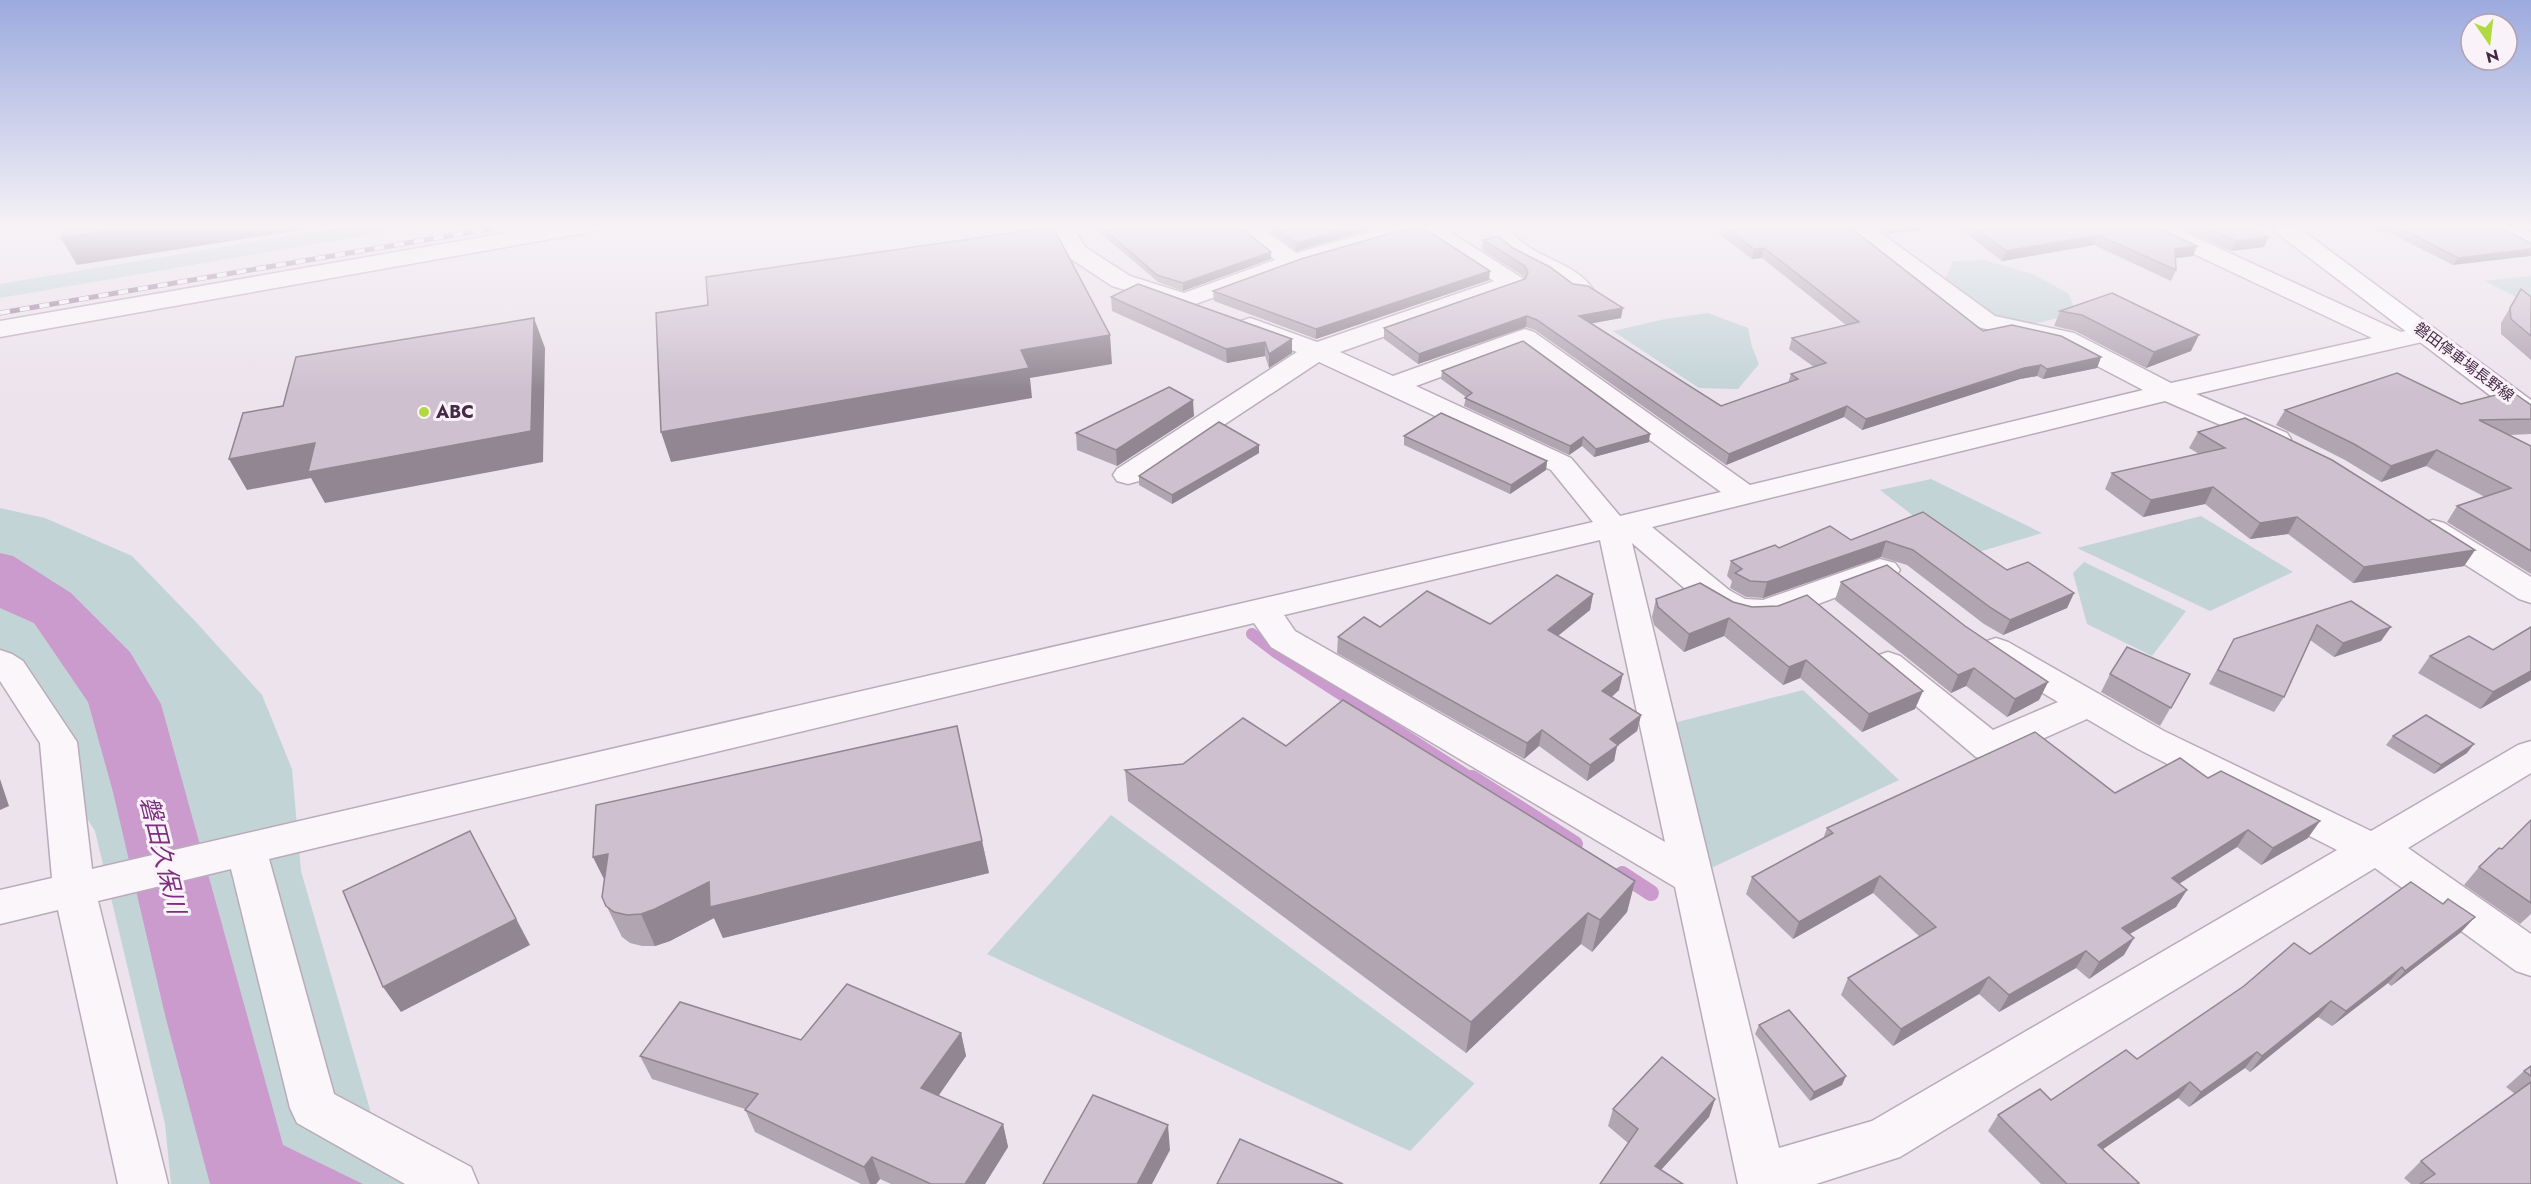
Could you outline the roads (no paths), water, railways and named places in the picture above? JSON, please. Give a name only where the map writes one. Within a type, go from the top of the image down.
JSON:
[{"type":"main road","name":"磐田停車場長野線","points":[[2346,280],[2412,337],[2531,413]]},
{"type":"street","points":[[0,329],[277,280]]},
{"type":"street","points":[[1120,280],[1184,301],[1317,351],[1561,464],[1621,525],[1717,598],[1738,609],[1766,611],[1880,569],[1895,574],[1911,587]]},
{"type":"street","points":[[1184,301],[1241,280]]},
{"type":"street","points":[[1128,475],[1317,351],[1513,283],[1509,280]]},
{"type":"street","points":[[1571,280],[1581,289]]},
{"type":"street","points":[[1930,280],[1987,322],[2065,339],[2168,392],[2306,453]]},
{"type":"street","points":[[2280,280],[2412,337]]},
{"type":"street","points":[[0,907],[1621,525],[2168,392],[2412,337]]},
{"type":"street","points":[[1392,386],[1525,338],[1745,495]]},
{"type":"street","points":[[2413,518],[2531,592]]},
{"type":"street","points":[[1621,525],[1692,877],[1762,1180],[1883,1141],[2375,849],[2523,769]]},
{"type":"street","points":[[1807,596],[1834,619]]},
{"type":"street","points":[[1263,610],[1283,639],[1692,877]]},
{"type":"street","points":[[1971,634],[2151,740],[2375,849],[2531,958]]},
{"type":"street","points":[[1861,642],[1989,747],[2088,704]]},
{"type":"street","points":[[0,662],[11,670],[58,742],[83,887],[143,1184]]},
{"type":"street","points":[[238,851],[314,1108],[453,1184]]},
{"type":"water","name":"磐田久保川","points":[[0,553],[13,556],[71,593],[130,652],[161,704],[283,1145],[363,1184],[210,1184],[166,1019],[113,792],[88,702],[34,623],[0,608]]},
{"type":"waterway","points":[[1252,634],[1277,653],[1474,780]]},
{"type":"waterway","points":[[1472,778],[1575,844]]},
{"type":"waterway","points":[[1622,874],[1651,893]]},
{"type":"railway","points":[[0,313],[191,280]]},
{"type":"place","name":"ABC","points":[[424,412]]}]
